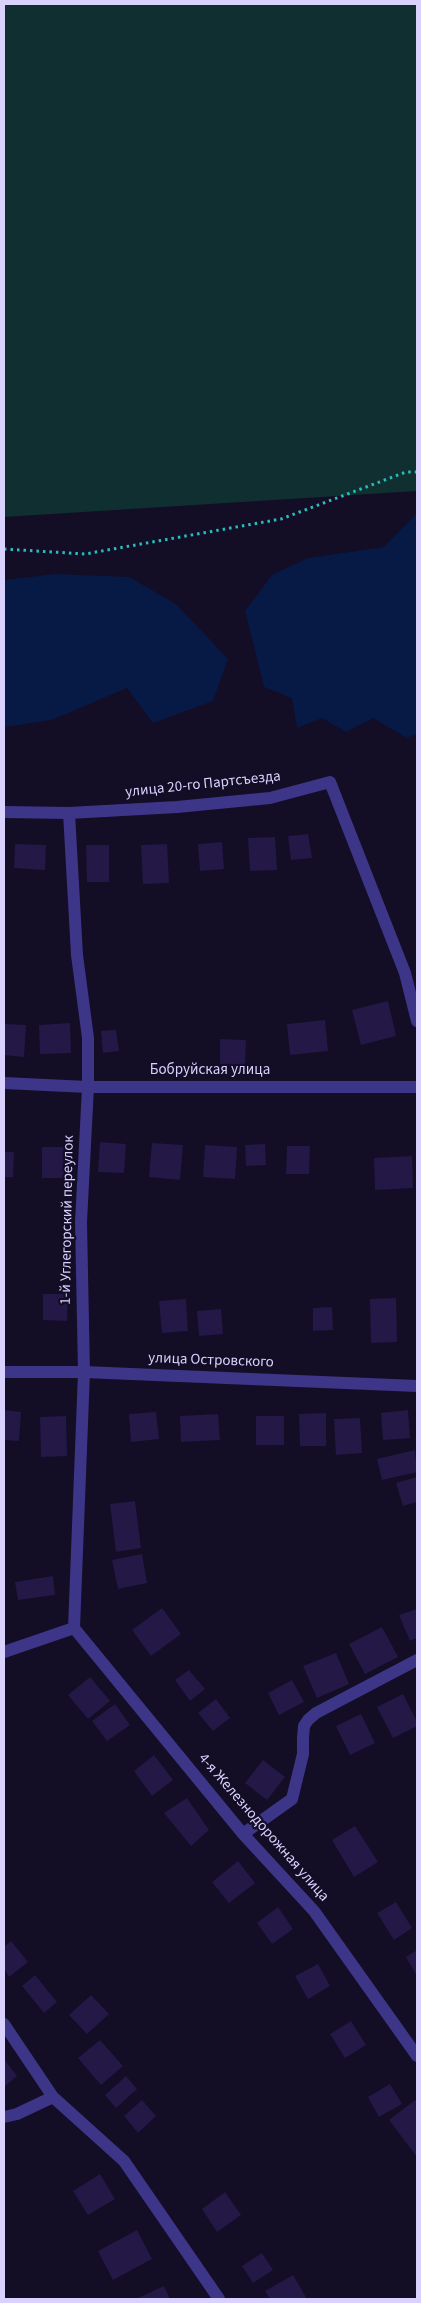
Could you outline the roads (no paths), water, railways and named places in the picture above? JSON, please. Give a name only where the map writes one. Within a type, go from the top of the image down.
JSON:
[{"type":"street","name":"улица 20-го Партсъезда","points":[[4,812],[70,813],[177,807],[270,798],[330,782],[405,972],[417,1021]]},
{"type":"street","name":"1-й Углегорский переулок","points":[[70,813],[76,955],[88,1038],[88,1087],[81,1222],[84,1372],[74,1628]]},
{"type":"street","name":"Бобруйская улица","points":[[4,1083],[88,1087],[417,1087]]},
{"type":"street","name":"улица Островского","points":[[4,1372],[84,1372],[417,1386]]},
{"type":"street","points":[[4,1652],[74,1628]]},
{"type":"street","name":"4-я Железнодорожная улица","points":[[74,1628],[243,1834],[314,1911],[417,2056]]},
{"type":"street","points":[[243,1834],[292,1799],[303,1754],[304,1726],[308,1720],[316,1713],[417,1660]]},
{"type":"street","points":[[4,2024],[53,2097],[124,2161],[219,2299]]},
{"type":"street","points":[[4,2117],[17,2114],[53,2097]]},
{"type":"water","points":[[417,513],[417,734],[407,738],[373,718],[346,732],[322,718],[297,728],[292,698],[264,687],[245,611],[272,575],[308,558],[384,547]]},
{"type":"water","points":[[56,574],[129,577],[176,604],[228,659],[213,701],[153,723],[127,688],[52,720],[4,727],[4,580]]}]
